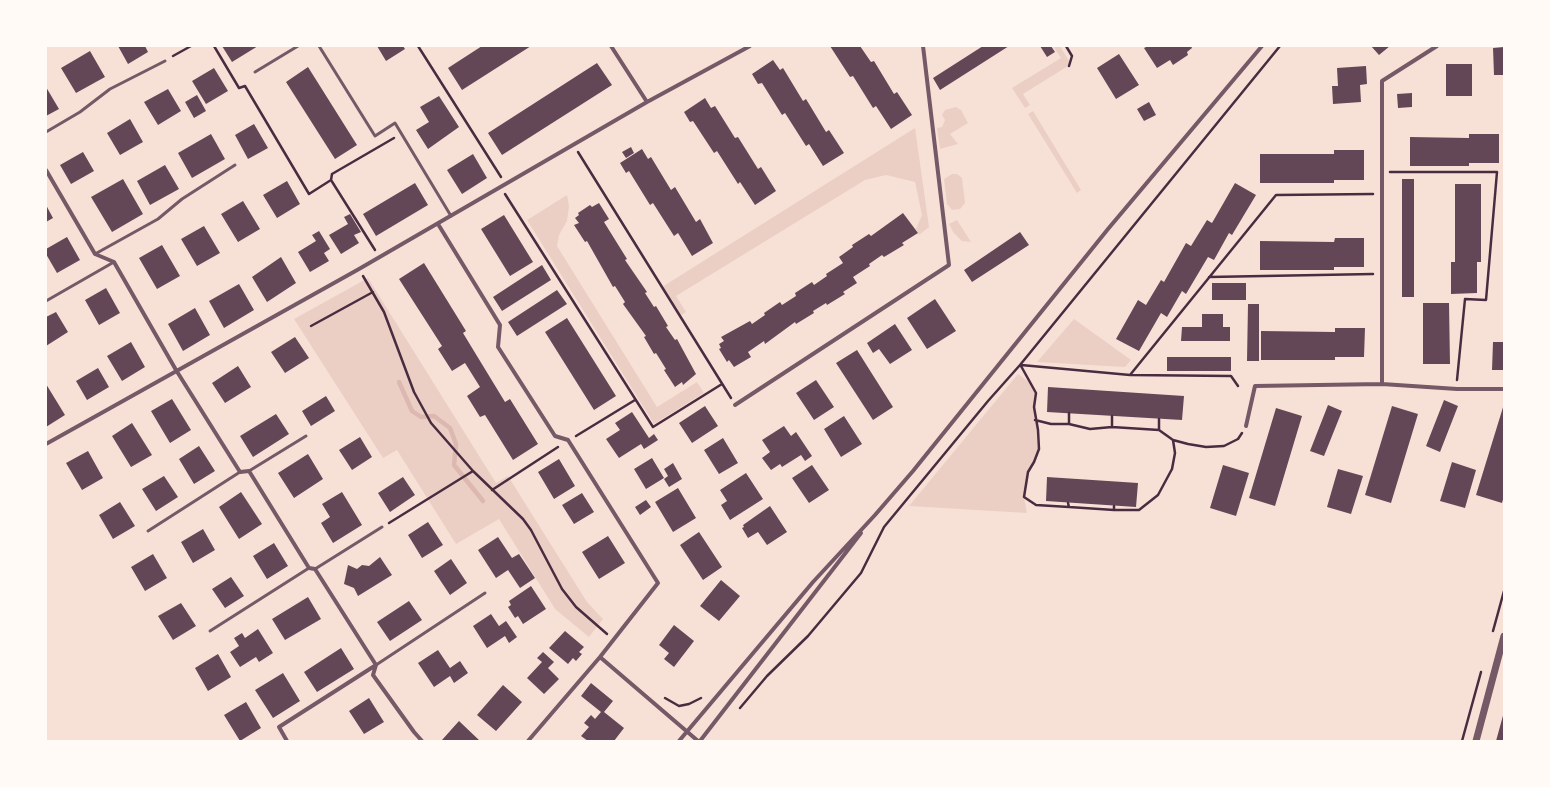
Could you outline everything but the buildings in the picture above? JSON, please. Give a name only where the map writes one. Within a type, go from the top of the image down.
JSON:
[{"type":"street","points":[[611,46],[647,102]]},
{"type":"street","points":[[46,444],[176,370],[380,258],[647,102],[750,46]]},
{"type":"street","points":[[735,405],[949,265],[923,46]]},
{"type":"street","points":[[679,741],[813,582],[875,515],[913,471],[1108,230],[1262,46]]},
{"type":"street","points":[[1382,384],[1382,81],[1437,46]]},
{"type":"street","points":[[46,170],[95,254],[114,262],[176,370],[240,472],[249,471],[309,568],[315,569],[376,665],[373,675],[422,741]]},
{"type":"street","points":[[438,224],[500,326],[498,347],[555,436],[568,440],[658,583],[600,658],[528,741]]},
{"type":"street","points":[[1246,426],[1254,386],[1382,384],[1457,390],[1504,389]]},
{"type":"street","points":[[600,658],[699,741],[725,711],[875,515]]},
{"type":"street","points":[[1476,741],[1504,636]]},
{"type":"street","points":[[287,741],[279,727],[376,665]]},
{"type":"lane","points":[[255,72],[298,46]]},
{"type":"lane","points":[[319,46],[375,136],[395,123],[451,216]]},
{"type":"lane","points":[[46,132],[80,112],[110,89],[165,60]]},
{"type":"lane","points":[[95,254],[158,219],[182,198],[235,165]]},
{"type":"lane","points":[[46,301],[114,262]]},
{"type":"lane","points":[[249,471],[306,436]]},
{"type":"lane","points":[[148,531],[240,472]]},
{"type":"lane","points":[[315,569],[382,527]]},
{"type":"lane","points":[[210,630],[309,568]]},
{"type":"lane","points":[[376,665],[485,593]]},
{"type":"path","points":[[165,60],[192,46]]},
{"type":"path","points":[[214,46],[239,88],[245,86],[309,194],[331,180]]},
{"type":"path","points":[[418,46],[653,427],[722,384]]},
{"type":"path","points":[[1066,46],[1072,56],[1069,66]]},
{"type":"path","points":[[725,711],[731,718],[767,676],[808,636],[861,573],[884,527],[1020,365],[1280,46]]},
{"type":"path","points":[[380,258],[331,180],[332,174],[401,133]]},
{"type":"path","points":[[573,145],[735,405]]},
{"type":"path","points":[[1382,172],[1497,172],[1486,300],[1465,299],[1457,390]]},
{"type":"path","points":[[1130,375],[1276,195],[1382,194]]},
{"type":"path","points":[[359,269],[384,312],[414,392],[431,423],[473,471],[523,519],[531,530],[558,583],[576,607],[614,640]]},
{"type":"path","points":[[1209,277],[1381,274]]},
{"type":"path","points":[[311,326],[372,292]]},
{"type":"path","points":[[1020,365],[1130,375],[1231,376],[1238,386]]},
{"type":"path","points":[[1020,365],[1036,393],[1034,407],[1035,420],[1038,430],[1039,449],[1028,472],[1024,497],[1036,505],[1114,510],[1139,510],[1158,495],[1172,469],[1175,454],[1173,440]]},
{"type":"path","points":[[492,490],[568,440],[635,400]]},
{"type":"path","points":[[1069,413],[1069,424]]},
{"type":"path","points":[[1112,416],[1112,427]]},
{"type":"path","points":[[1159,419],[1159,430]]},
{"type":"path","points":[[1035,420],[1050,424],[1069,424],[1090,429],[1112,427],[1159,430],[1173,440],[1206,447],[1224,446],[1238,439],[1246,426]]},
{"type":"path","points":[[382,527],[473,471]]},
{"type":"path","points":[[660,694],[678,706],[699,700],[707,693],[714,699]]},
{"type":"shaded area","points":[[1053,46],[1060,46],[1069,61],[1068,66],[1023,94],[1030,105],[1025,108],[1012,88],[1061,58]]},
{"type":"shaded area","points":[[956,107],[961,110],[968,123],[950,134],[958,144],[940,149],[937,128],[942,127],[945,120],[942,115],[945,110]]},
{"type":"shaded area","points":[[1033,111],[1081,190],[1077,193],[1028,114]]},
{"type":"shaded area","points":[[915,128],[929,227],[919,235],[916,229],[922,215],[915,182],[886,175],[865,180],[676,296],[686,312],[680,316],[662,287]]},
{"type":"shaded area","points":[[952,174],[957,174],[962,178],[965,203],[960,209],[952,210],[947,204],[944,179]]},
{"type":"shaded area","points":[[567,195],[569,206],[567,221],[559,235],[557,246],[657,407],[697,382],[704,393],[654,424],[527,220]]},
{"type":"shaded area","points":[[957,220],[971,242],[962,241],[953,232],[949,224]]},
{"type":"shaded area","points":[[368,278],[496,483],[508,476],[587,602],[603,619],[589,637],[555,609],[499,519],[456,544],[397,450],[383,458],[294,319]]},
{"type":"shaded area","points":[[1074,319],[1131,360],[1125,367],[1037,362]]},
{"type":"shaded area","points":[[1018,374],[1033,385],[1036,393],[1034,407],[1038,430],[1039,449],[1028,472],[1024,497],[1027,513],[909,506]]},
{"type":"waterway","points":[[399,382],[412,411],[421,417],[434,416],[450,428],[456,444],[454,465],[483,501]]}]
